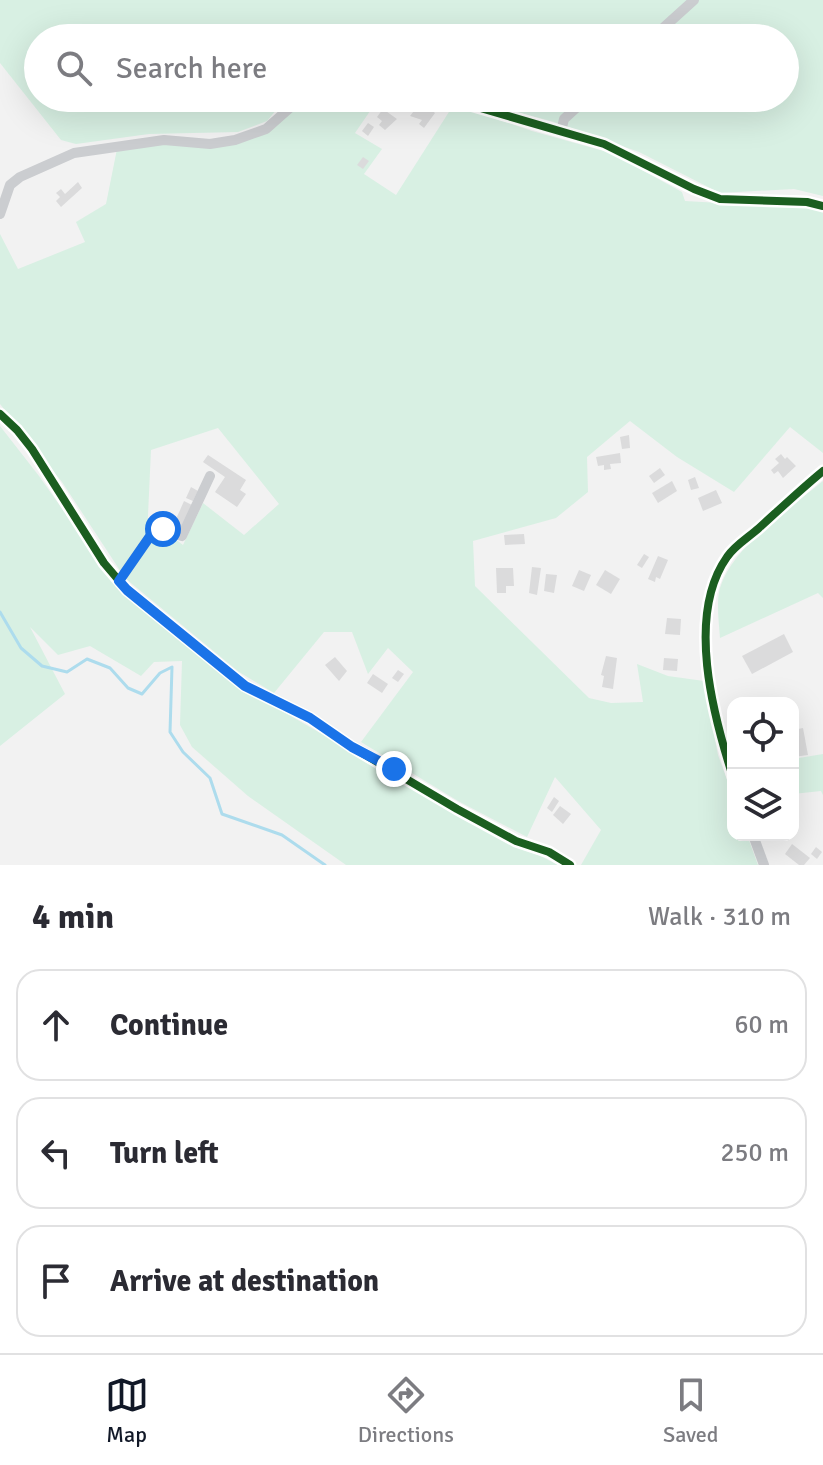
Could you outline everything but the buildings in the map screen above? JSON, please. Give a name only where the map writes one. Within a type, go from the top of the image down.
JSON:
[{"type":"street","points":[[667,24],[694,0]]},
{"type":"street","points":[[0,214],[10,185],[20,177],[74,153],[164,140],[210,144],[235,140],[266,129],[285,112]]},
{"type":"street","points":[[494,112],[604,144],[720,199],[807,202],[823,206]]},
{"type":"street","points":[[561,132],[564,119],[572,112]]},
{"type":"street","points":[[0,414],[32,449],[104,563],[127,590],[245,686],[310,718],[352,747],[457,809],[516,841],[549,852],[570,865]]},
{"type":"street","points":[[731,769],[708,670],[709,599],[728,555],[823,471]]},
{"type":"street","points":[[119,581],[153,532],[163,529],[182,536],[210,476]]},
{"type":"street","points":[[755,841],[764,865]]},
{"type":"green space","points":[[0,0],[823,0],[823,196],[794,189],[720,193],[639,152],[517,112],[799,112],[799,24],[24,24],[24,93],[0,63]]},
{"type":"green space","points":[[39,112],[274,112],[267,121],[238,132],[149,134],[76,144],[61,140]]},
{"type":"green space","points":[[290,112],[369,112],[355,133],[382,149],[364,174],[396,195],[449,112],[477,112],[611,153],[682,192],[685,201],[823,209],[823,453],[790,427],[734,492],[677,457],[630,421],[587,457],[588,492],[556,518],[473,541],[475,586],[589,698],[611,703],[643,702],[637,664],[668,676],[704,681],[718,755],[727,780],[727,841],[749,841],[758,865],[581,865],[601,830],[555,777],[527,837],[458,801],[361,742],[413,672],[388,648],[368,674],[352,632],[324,632],[274,693],[239,672],[126,579],[153,538],[170,535],[183,545],[203,503],[244,535],[279,504],[218,428],[151,450],[147,537],[121,572],[62,482],[0,404],[0,234],[18,269],[85,242],[76,222],[106,204],[117,149],[169,144],[202,145],[270,129]]},
{"type":"green space","points":[[0,426],[123,595],[232,682],[471,820],[558,865],[346,865],[248,796],[192,747],[180,725],[182,661],[154,662],[141,676],[90,646],[58,655],[30,627],[65,694],[0,746]]},
{"type":"green space","points":[[823,481],[823,598],[818,593],[720,638],[718,600],[727,572],[764,529]]},
{"type":"green space","points":[[823,754],[823,795],[821,791],[799,793],[799,758]]},
{"type":"waterway","points":[[0,612],[21,648],[42,666],[67,672],[87,659],[110,668],[128,688],[142,694],[160,673],[172,667],[170,732],[183,752],[210,778],[222,814],[282,835],[325,865]]},
{"type":"cycle path","points":[[494,112],[604,144],[720,199],[807,202],[823,206]]},
{"type":"cycle path","points":[[0,414],[32,449],[104,563],[127,590],[245,686],[310,718],[352,747],[457,809],[516,841],[549,852],[570,865]]},
{"type":"cycle path","points":[[731,769],[718,725],[707,666],[708,607],[715,581],[734,549],[823,471]]},
{"type":"route","points":[[163,529],[153,532],[119,581],[127,590],[245,686],[310,718],[352,747],[394,769]]}]
